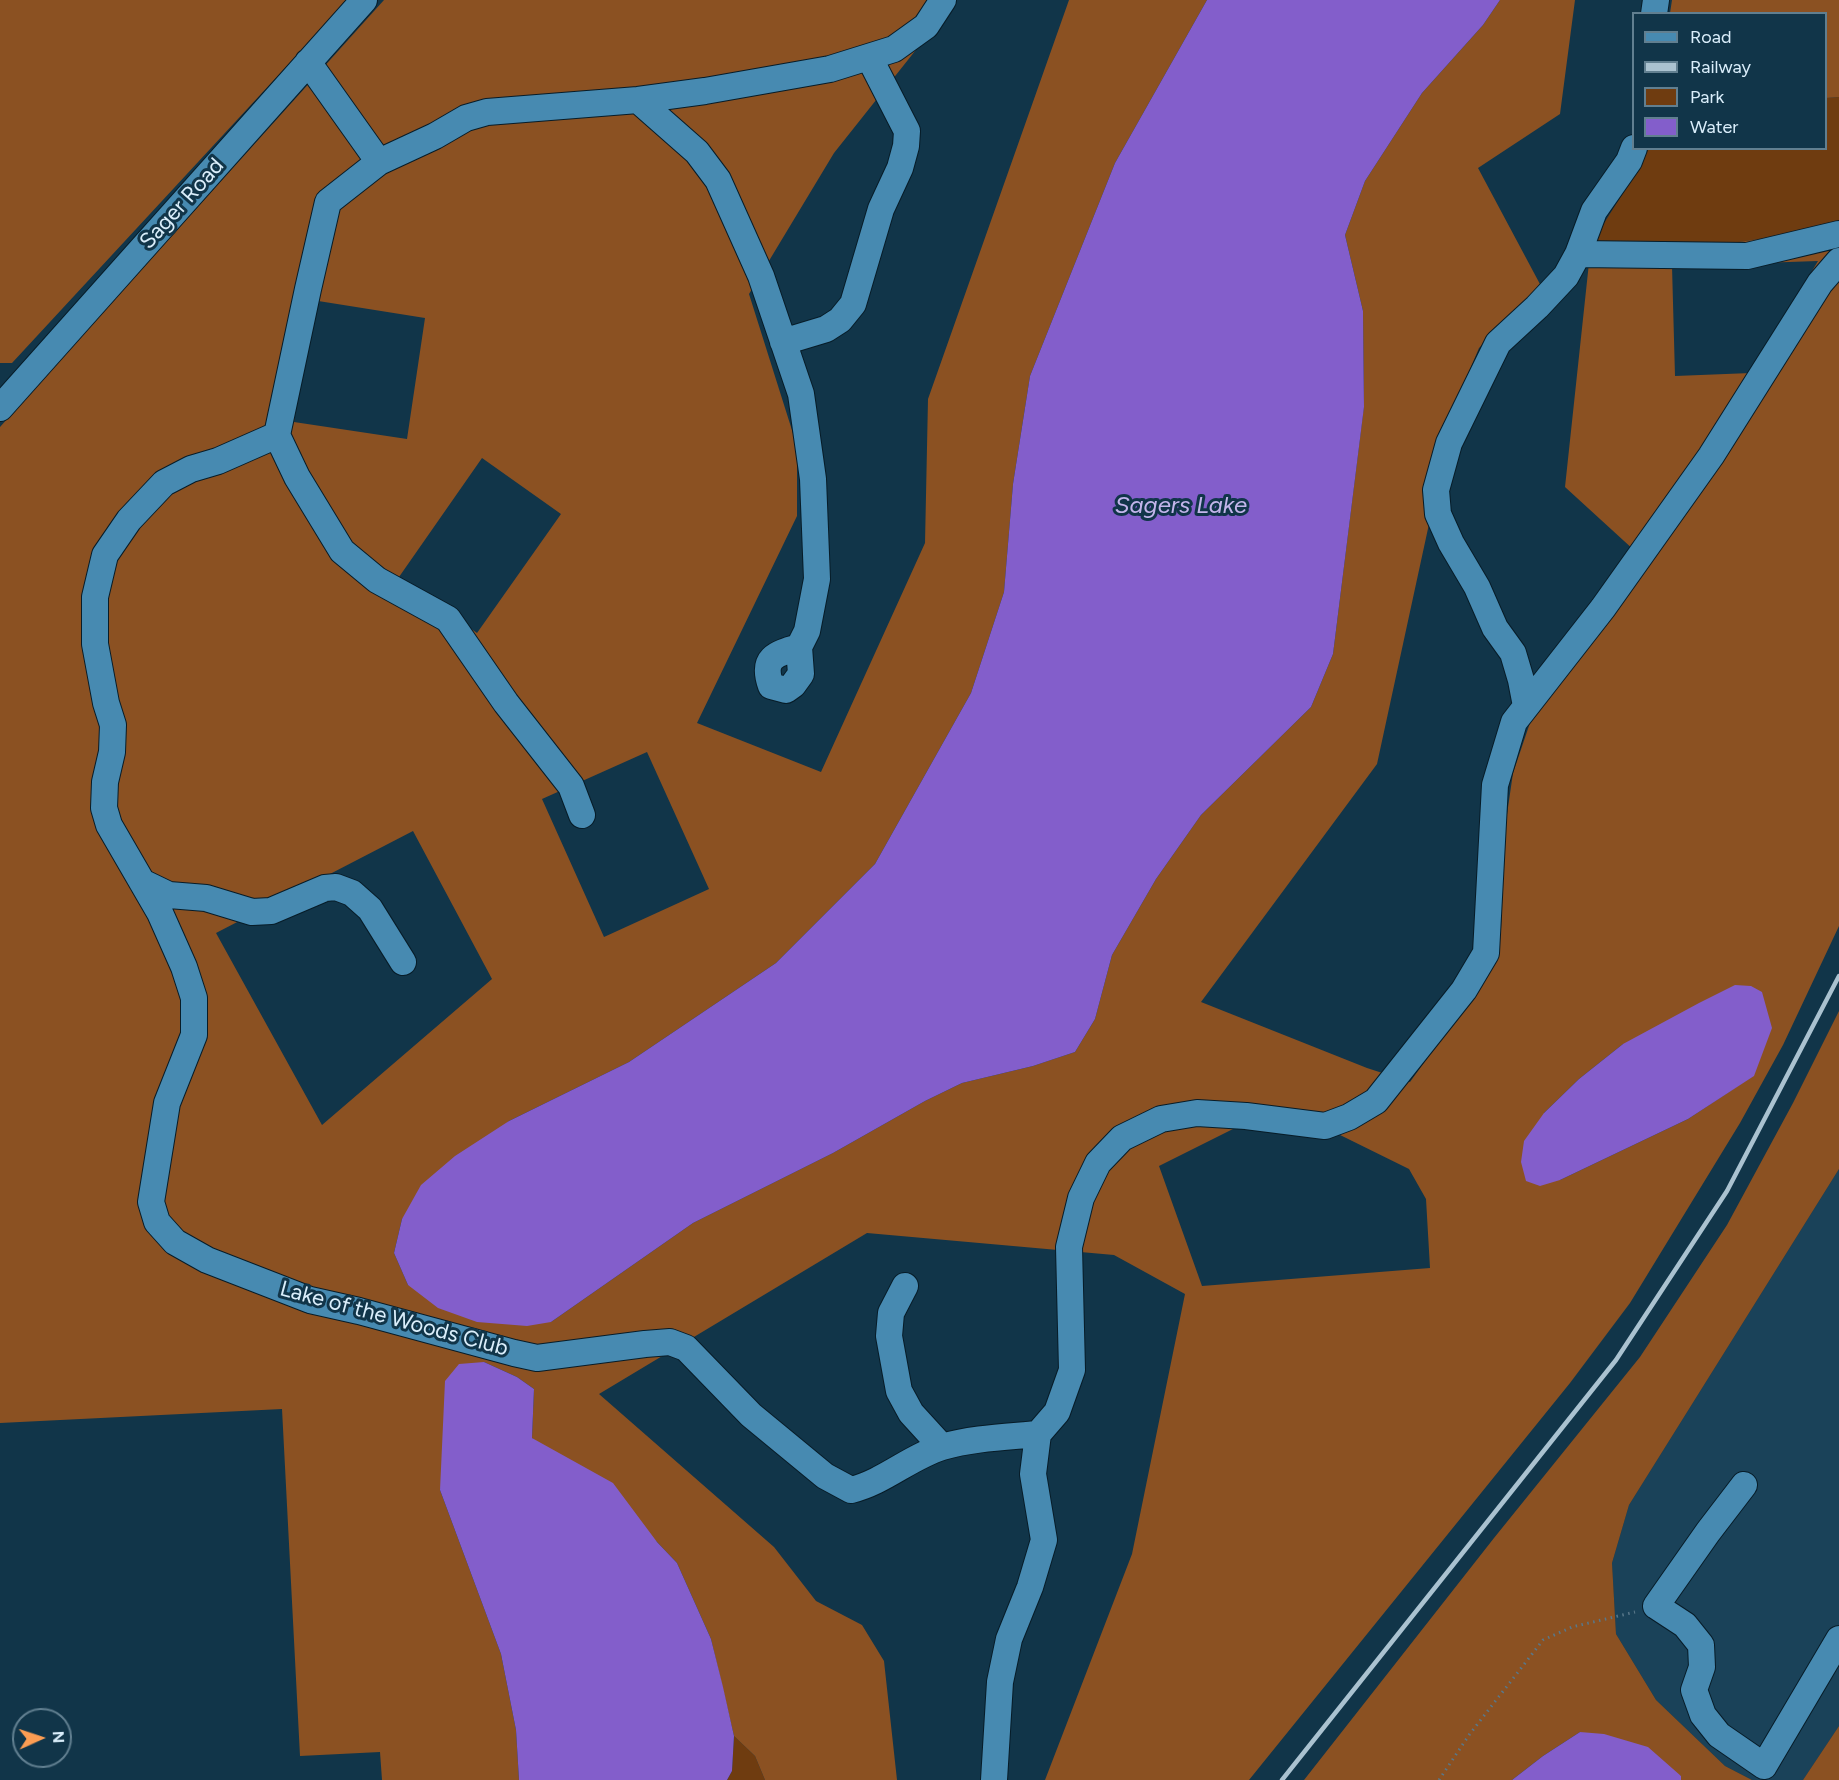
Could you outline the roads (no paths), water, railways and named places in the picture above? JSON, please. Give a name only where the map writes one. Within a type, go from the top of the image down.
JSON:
[{"type":"street","name":"Sager Road","points":[[0,408],[364,0]]},
{"type":"street","points":[[582,815],[571,786],[506,703],[448,619],[377,580],[342,551],[297,477],[277,435],[328,202],[379,162],[435,136],[466,118],[487,112],[638,100],[705,91],[830,69],[894,49],[926,26],[943,0]]},
{"type":"street","points":[[783,342],[826,329],[840,320],[853,304],[881,209],[900,168],[906,146],[907,131],[869,57]]},
{"type":"street","points":[[308,62],[379,162]]},
{"type":"street","points":[[638,100],[697,152],[718,180],[761,276],[801,394],[813,479],[817,579],[807,631],[799,647]]},
{"type":"street","points":[[1526,706],[1513,653],[1495,628],[1477,587],[1451,543],[1438,514],[1436,490],[1449,443],[1498,343],[1538,307],[1566,276],[1578,254],[1594,211],[1629,161],[1633,150]]},
{"type":"street","points":[[1578,254],[1747,256],[1839,234]]},
{"type":"street","points":[[994,1780],[1000,1682],[1009,1639],[1030,1587],[1044,1540],[1033,1474],[1038,1434],[1057,1412],[1072,1370],[1069,1247],[1081,1198],[1098,1163],[1122,1138],[1161,1119],[1197,1113],[1246,1116],[1324,1126],[1349,1117],[1376,1101],[1464,990],[1486,953],[1495,785],[1514,722],[1603,608],[1711,456],[1820,284],[1839,261]]},
{"type":"street","name":"Lake of the Woods Club","points":[[277,435],[218,461],[191,469],[164,483],[129,520],[105,555],[95,597],[95,644],[106,703],[113,725],[112,752],[105,782],[104,808],[109,825],[160,913],[184,967],[194,998],[195,1035],[167,1103],[151,1202],[158,1222],[175,1242],[207,1260],[310,1300],[537,1358],[670,1342],[686,1348],[751,1415],[825,1476],[851,1490],[866,1486],[942,1447],[1038,1434]]},
{"type":"street","points":[[142,882],[169,895],[206,898],[252,912],[271,911],[324,888],[336,887],[352,893],[370,909],[403,962]]},
{"type":"street","points":[[905,1286],[891,1313],[889,1336],[899,1391],[911,1413],[942,1447]]},
{"type":"street","points":[[1744,1485],[1656,1606],[1685,1625],[1701,1645],[1702,1667],[1694,1690],[1703,1715],[1719,1735],[1764,1766],[1839,1639]]},
{"type":"water","name":"Sagers Lake","points":[[1207,0],[1500,0],[1483,25],[1422,93],[1365,181],[1345,235],[1363,311],[1364,407],[1333,654],[1311,707],[1201,815],[1156,879],[1112,955],[1095,1019],[1075,1052],[1033,1066],[962,1083],[925,1101],[833,1153],[693,1223],[551,1322],[527,1326],[477,1322],[438,1308],[408,1285],[394,1253],[402,1219],[421,1185],[455,1156],[509,1121],[629,1062],[776,963],[875,864],[971,693],[1004,592],[1013,484],[1030,376],[1115,163]]},
{"type":"water","points":[[1735,985],[1751,986],[1762,992],[1772,1028],[1754,1076],[1688,1119],[1560,1180],[1540,1186],[1526,1181],[1521,1162],[1524,1141],[1544,1113],[1579,1079],[1623,1044]]},
{"type":"water","points":[[484,1362],[517,1377],[534,1389],[532,1438],[613,1483],[657,1542],[677,1563],[711,1639],[723,1687],[734,1736],[732,1771],[727,1780],[519,1780],[516,1730],[501,1654],[440,1490],[445,1381],[459,1364]]},
{"type":"water","points":[[1580,1732],[1604,1734],[1648,1747],[1681,1776],[1681,1780],[1512,1780]]},
{"type":"railway","points":[[1282,1780],[1616,1360],[1727,1191],[1839,976]]}]
